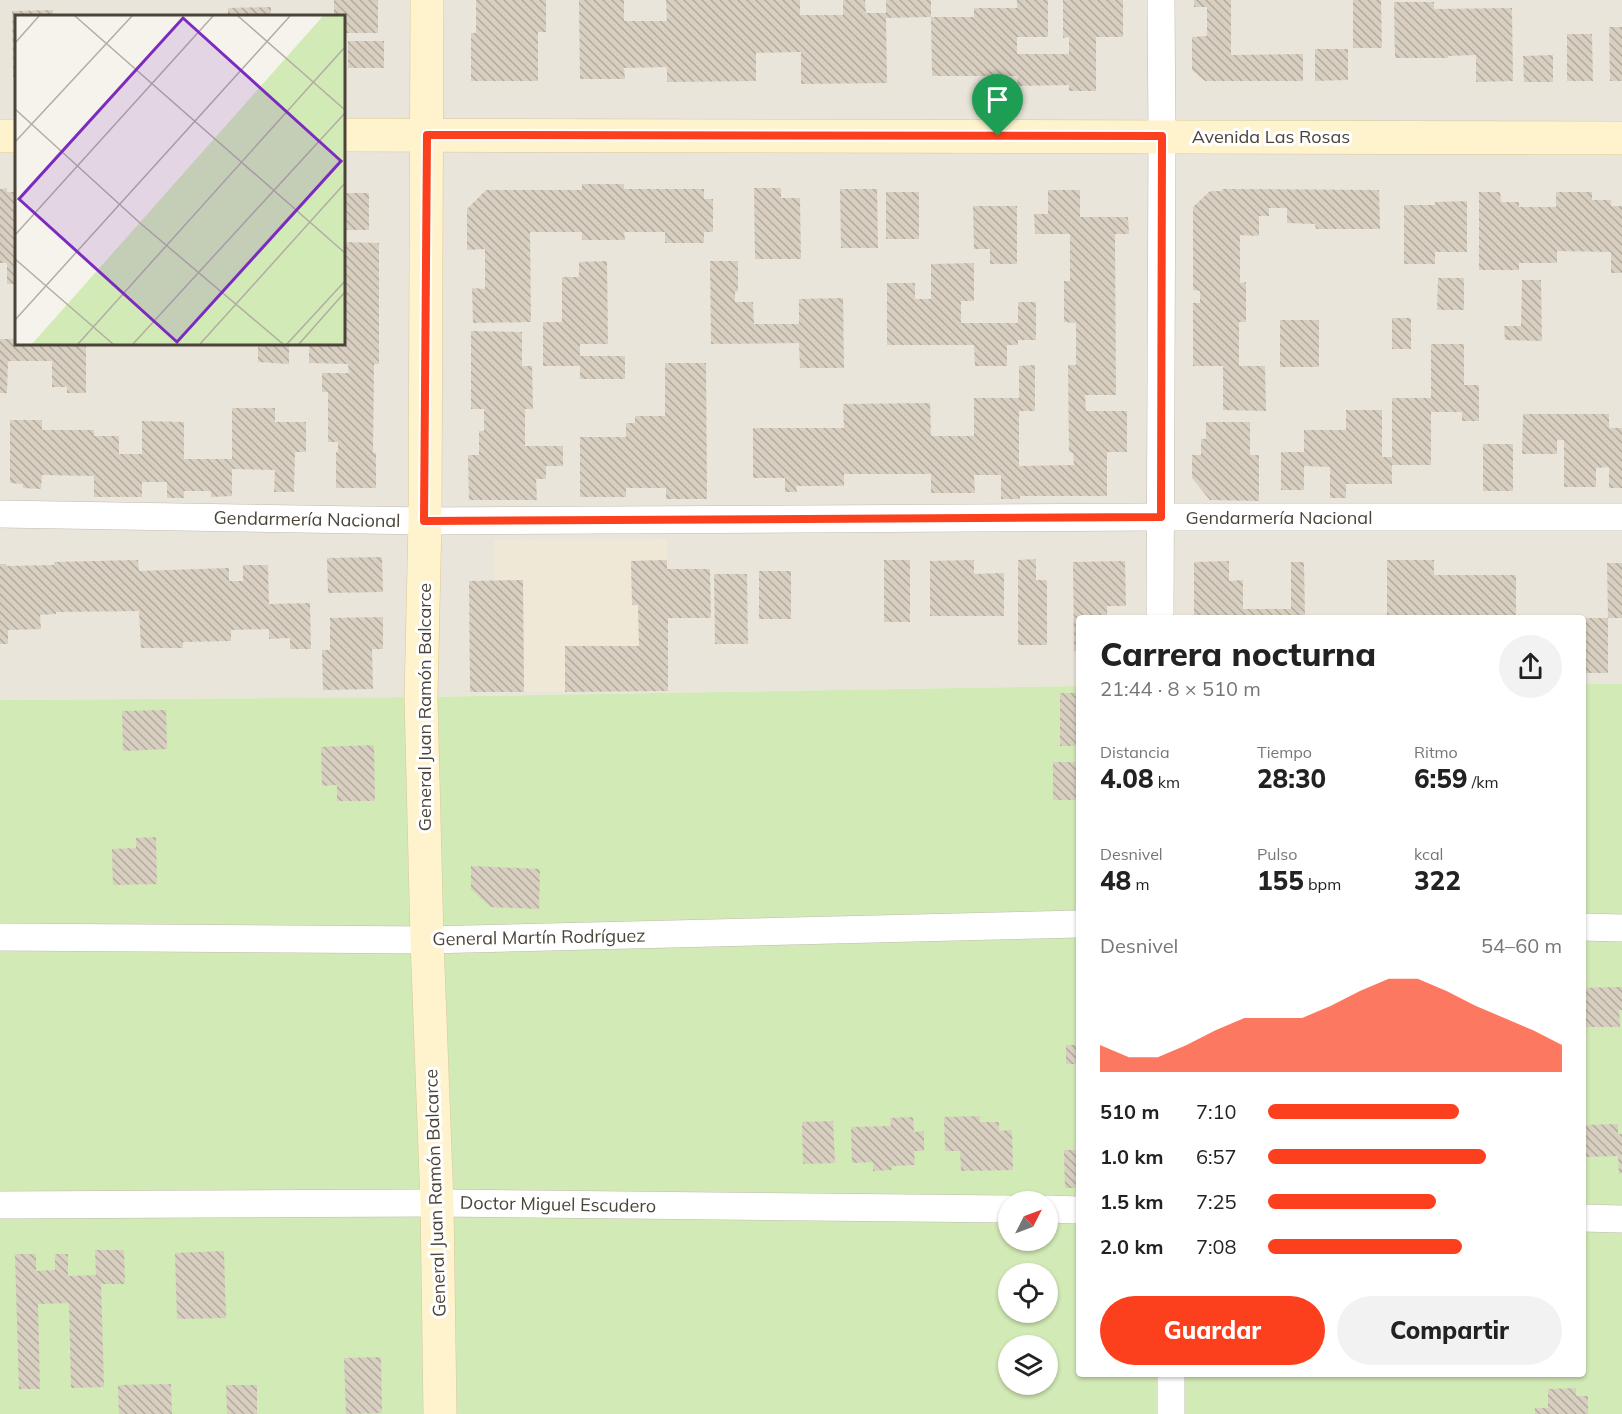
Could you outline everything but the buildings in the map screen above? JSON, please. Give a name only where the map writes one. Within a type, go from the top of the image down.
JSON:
[{"type":"street","name":"General Juan Ramón Balcarce","points":[[428,0],[421,697],[437,1203],[440,1414]]},
{"type":"street","points":[[1160,615],[1161,0]]},
{"type":"street","name":"Avenida Las Rosas","points":[[345,135],[1622,138]]},
{"type":"street","name":"Gendarmería Nacional","points":[[0,514],[424,521],[1161,517],[1622,518]]},
{"type":"street","name":"General Martín Rodríguez","points":[[0,937],[427,940],[1076,924]]},
{"type":"street","points":[[1586,927],[1622,928]]},
{"type":"street","name":"Doctor Miguel Escudero","points":[[0,1205],[437,1203],[998,1209]]},
{"type":"street","points":[[1058,1209],[1076,1210]]},
{"type":"street","points":[[1586,1218],[1622,1219]]},
{"type":"street","points":[[1171,1377],[1172,1414]]},
{"type":"shaded area","points":[[0,0],[1622,0],[1622,684],[1586,684],[1586,615],[1076,615],[1076,686],[421,697],[0,700]]},
{"type":"shaded area","points":[[667,539],[667,560],[631,561],[632,605],[638,605],[639,646],[565,692],[524,692],[523,581],[494,580],[494,540]]},
{"type":"green space","points":[[1586,684],[1622,684],[1622,1414],[0,1414],[0,700],[421,697],[1076,686],[1076,1377],[1586,1377]]},
{"type":"route","points":[[427,135],[998,136],[1162,136],[1161,517],[424,521],[427,135]]}]
